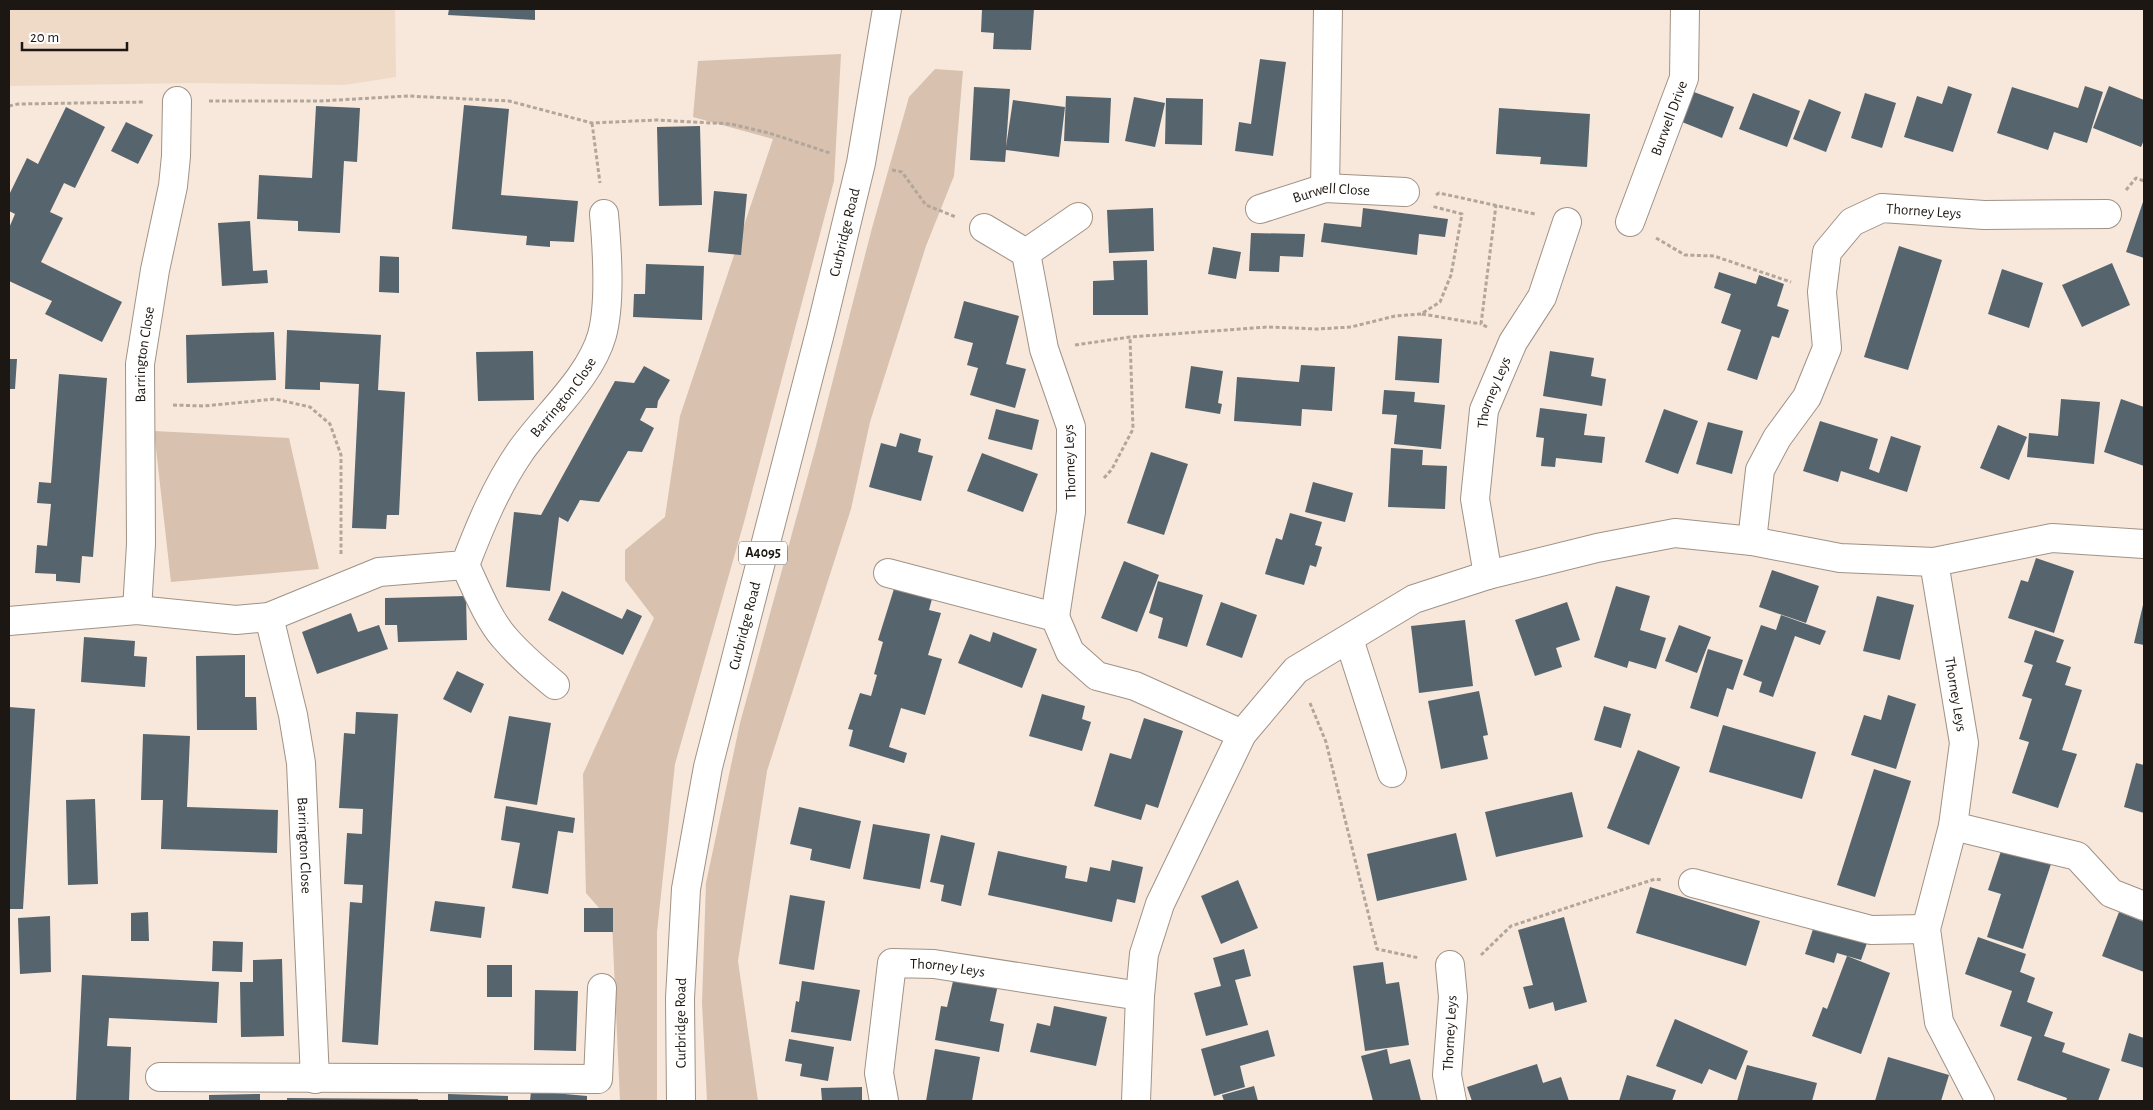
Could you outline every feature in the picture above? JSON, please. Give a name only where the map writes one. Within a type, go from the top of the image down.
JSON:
[{"type":"street","name":"Curbridge Road","points":[[681,1101],[680,998],[686,889],[708,767],[821,329],[861,163],[887,9]]},
{"type":"street","points":[[1325,188],[1328,9]]},
{"type":"street","name":"Burwell Drive","points":[[1630,222],[1684,78],[1685,9]]},
{"type":"street","name":"Barrington Close","points":[[137,610],[141,544],[140,364],[146,320],[173,186],[176,156],[177,101]]},
{"type":"street","name":"Burwell Close","points":[[1260,209],[1325,188],[1405,192]]},
{"type":"street","name":"Thorney Leys","points":[[1752,541],[1760,470],[1777,438],[1807,397],[1827,348],[1822,292],[1827,252],[1852,222],[1882,208],[1984,216],[2107,214]]},
{"type":"street","name":"Barrington Close","points":[[465,565],[480,526],[498,488],[519,453],[576,382],[593,357],[602,334],[607,256],[604,214]]},
{"type":"street","points":[[984,228],[1026,253],[1078,217]]},
{"type":"street","name":"Thorney Leys","points":[[1488,575],[1475,499],[1484,410],[1513,342],[1542,297],[1567,222]]},
{"type":"street","name":"Thorney Leys","points":[[1026,253],[1044,349],[1071,427],[1071,512],[1056,617],[1070,652],[1097,676],[1135,686],[1242,734]]},
{"type":"street","points":[[1136,1101],[1140,996],[1144,954],[1160,904],[1242,734],[1296,670],[1414,599],[1488,575],[1597,548],[1675,533],[1752,541],[1840,558],[1934,562],[2052,538],[2144,544]]},
{"type":"street","name":"Thorney Leys","points":[[1934,562],[1964,743],[1953,826],[1926,929],[1939,1022],[1980,1101]]},
{"type":"street","points":[[9,621],[137,610],[236,620],[269,618],[379,572],[465,565],[502,636],[527,662],[555,685]]},
{"type":"street","points":[[888,573],[1056,617]]},
{"type":"street","name":"Barrington Close","points":[[269,618],[293,715],[301,762],[315,1079]]},
{"type":"street","points":[[1349,639],[1392,773]]},
{"type":"street","points":[[1953,826],[2077,856],[2111,892],[2144,906]]},
{"type":"street","points":[[1693,883],[1871,930],[1926,929]]},
{"type":"street","name":"Thorney Leys","points":[[884,1101],[879,1073],[892,963],[934,964],[1140,996]]},
{"type":"street","name":"Thorney Leys","points":[[1450,965],[1453,997],[1447,1075],[1452,1101]]},
{"type":"street","points":[[160,1078],[598,1079],[602,988]]},
{"type":"path","points":[[9,106],[18,104],[177,101],[320,101],[408,96],[509,101],[592,123],[656,120],[732,124],[769,133],[861,163],[902,172],[926,205],[984,228]]},
{"type":"path","points":[[592,123],[604,214]]},
{"type":"path","points":[[1433,197],[1439,193],[1496,204],[1567,222]]},
{"type":"path","points":[[1481,324],[1496,204]]},
{"type":"path","points":[[1421,314],[1440,302],[1451,275],[1462,214],[1429,206]]},
{"type":"path","points":[[1630,222],[1685,255],[1714,256],[1822,292]]},
{"type":"path","points":[[1044,349],[1130,337],[1268,327],[1317,329],[1351,327],[1395,316],[1421,314],[1481,324],[1513,342]]},
{"type":"path","points":[[1071,512],[1112,469],[1133,429],[1130,337]]},
{"type":"path","points":[[140,403],[204,406],[275,399],[310,407],[330,424],[341,456],[341,587]]},
{"type":"path","points":[[1296,670],[1326,742],[1377,949],[1450,965]]},
{"type":"path","points":[[1453,997],[1483,953],[1511,926],[1655,879],[1693,883]]},
{"type":"shaded area","points":[[9,9],[395,9],[396,77],[344,85],[190,83],[9,86]]},
{"type":"shaded area","points":[[841,54],[834,181],[744,522],[675,764],[657,932],[657,1101],[620,1101],[612,923],[586,893],[583,774],[654,618],[625,580],[625,550],[665,517],[680,416],[773,139],[693,117],[698,61]]},
{"type":"shaded area","points":[[935,69],[963,71],[954,176],[926,246],[870,422],[851,509],[767,771],[738,961],[758,1101],[707,1101],[702,1003],[706,883],[740,723],[816,446],[872,228],[909,97]]},
{"type":"shaded area","points":[[154,431],[289,438],[319,569],[171,582]]},
{"type":"building","points":[[449,9],[535,9],[535,20],[448,15]]},
{"type":"building","points":[[982,9],[1034,9],[1031,50],[993,49],[994,33],[981,32]]},
{"type":"building","points":[[1260,59],[1286,62],[1273,156],[1235,151],[1239,122],[1251,124]]},
{"type":"building","points":[[1948,86],[1972,94],[1953,152],[1904,137],[1917,96],[1942,104]]},
{"type":"building","points":[[2085,86],[2103,92],[2087,143],[2054,132],[2048,150],[1997,133],[2012,87],[2078,108]]},
{"type":"building","points":[[2109,86],[2144,100],[2144,140],[2141,147],[2093,128]]},
{"type":"building","points":[[974,87],[1010,89],[1006,147],[1013,100],[1065,107],[1059,157],[1006,150],[1005,162],[970,160]]},
{"type":"building","points":[[1694,92],[1734,107],[1722,138],[1682,122]]},
{"type":"building","points":[[1753,93],[1800,111],[1787,147],[1739,129]]},
{"type":"building","points":[[1865,93],[1896,103],[1882,148],[1851,138]]},
{"type":"building","points":[[1066,96],[1111,98],[1109,143],[1064,141]]},
{"type":"building","points":[[1134,97],[1165,103],[1155,147],[1125,141]]},
{"type":"building","points":[[1166,98],[1203,99],[1202,145],[1165,144]]},
{"type":"building","points":[[1809,99],[1841,112],[1826,152],[1793,139]]},
{"type":"building","points":[[464,105],[509,109],[501,195],[578,201],[574,242],[550,241],[550,247],[526,245],[527,236],[452,229]]},
{"type":"building","points":[[316,106],[360,108],[357,162],[344,161],[340,233],[298,231],[298,221],[257,219],[259,175],[312,178]]},
{"type":"building","points":[[66,107],[105,127],[75,188],[64,183],[50,212],[63,218],[41,262],[122,302],[102,342],[45,314],[52,301],[9,281],[9,228],[15,214],[9,211],[9,195],[27,158],[38,164]]},
{"type":"building","points":[[1499,108],[1590,114],[1587,167],[1540,164],[1541,157],[1496,154]]},
{"type":"building","points":[[126,122],[153,135],[138,164],[111,151]]},
{"type":"building","points":[[700,126],[702,205],[659,206],[657,127]]},
{"type":"building","points":[[714,191],[747,194],[741,255],[708,252]]},
{"type":"building","points":[[2144,199],[2144,258],[2126,252]]},
{"type":"building","points":[[1153,208],[1154,251],[1109,253],[1107,210]]},
{"type":"building","points":[[1363,208],[1448,219],[1445,237],[1419,234],[1417,255],[1321,242],[1324,223],[1361,227]]},
{"type":"building","points":[[250,221],[253,271],[267,270],[268,283],[222,286],[218,223]]},
{"type":"building","points":[[1251,233],[1305,234],[1303,257],[1280,256],[1279,272],[1249,271]]},
{"type":"building","points":[[1899,246],[1942,260],[1908,370],[1864,357]]},
{"type":"building","points":[[1213,247],[1241,252],[1236,279],[1208,274]]},
{"type":"building","points":[[380,256],[399,257],[399,293],[379,292]]},
{"type":"building","points":[[1147,260],[1148,315],[1093,315],[1093,281],[1114,280],[1113,261]]},
{"type":"building","points":[[2112,263],[2130,305],[2082,327],[2062,285]]},
{"type":"building","points":[[646,264],[704,266],[702,320],[633,317],[634,294],[645,294]]},
{"type":"building","points":[[2002,269],[2043,283],[2029,328],[1988,314]]},
{"type":"building","points":[[1719,272],[1756,284],[1759,275],[1784,284],[1777,306],[1789,310],[1779,338],[1772,336],[1757,380],[1727,370],[1741,330],[1721,323],[1731,294],[1714,288]]},
{"type":"building","points":[[964,301],[1019,316],[1006,364],[1026,369],[1015,408],[970,395],[978,368],[967,365],[973,343],[954,338]]},
{"type":"building","points":[[287,330],[381,335],[378,390],[405,392],[399,515],[387,515],[386,529],[352,528],[359,384],[320,382],[320,390],[285,389]]},
{"type":"building","points":[[274,332],[276,380],[187,383],[186,335]]},
{"type":"building","points":[[1398,336],[1442,339],[1439,383],[1395,380]]},
{"type":"building","points":[[533,351],[534,400],[478,401],[476,352]]},
{"type":"building","points":[[1550,351],[1594,358],[1591,376],[1606,379],[1602,406],[1543,396]]},
{"type":"building","points":[[9,359],[17,359],[15,389],[9,389]]},
{"type":"building","points":[[1301,365],[1335,367],[1332,411],[1302,409],[1301,426],[1234,421],[1237,377],[1299,382]]},
{"type":"building","points":[[644,366],[670,380],[658,401],[657,408],[646,408],[640,420],[654,428],[642,452],[628,451],[599,502],[580,500],[568,522],[559,517],[550,591],[506,587],[514,512],[541,515],[615,381],[634,383]]},
{"type":"building","points":[[1191,366],[1223,371],[1218,403],[1222,404],[1220,414],[1185,408]]},
{"type":"building","points":[[59,374],[107,378],[93,557],[82,556],[80,583],[56,581],[56,574],[35,573],[37,545],[47,546],[51,504],[37,503],[39,482],[51,483]]},
{"type":"building","points":[[1384,390],[1415,392],[1414,402],[1445,405],[1441,449],[1394,444],[1397,415],[1382,414]]},
{"type":"building","points":[[2061,399],[2100,402],[2094,464],[2027,457],[2029,433],[2058,436]]},
{"type":"building","points":[[2121,399],[2144,407],[2144,466],[2104,452]]},
{"type":"building","points":[[1540,408],[1587,414],[1584,435],[1605,437],[1602,463],[1556,458],[1555,467],[1541,466],[1544,438],[1536,437]]},
{"type":"building","points":[[996,409],[1039,420],[1032,450],[988,439]]},
{"type":"building","points":[[1664,409],[1698,421],[1678,474],[1645,462]]},
{"type":"building","points":[[1820,421],[1878,439],[1869,469],[1879,473],[1891,436],[1921,446],[1907,492],[1841,471],[1838,482],[1803,471]]},
{"type":"building","points":[[1708,422],[1743,431],[1732,474],[1696,464]]},
{"type":"building","points":[[1998,425],[2027,437],[2009,480],[1980,468]]},
{"type":"building","points":[[900,433],[921,439],[918,452],[933,456],[921,501],[869,487],[881,443],[896,447]]},
{"type":"building","points":[[1391,448],[1423,450],[1422,465],[1447,466],[1445,509],[1388,507]]},
{"type":"building","points":[[1151,452],[1188,464],[1164,535],[1127,523]]},
{"type":"building","points":[[982,453],[1038,474],[1023,512],[967,491]]},
{"type":"building","points":[[1313,482],[1353,493],[1345,522],[1305,512]]},
{"type":"building","points":[[1290,513],[1322,522],[1315,545],[1322,547],[1316,567],[1310,565],[1304,585],[1265,574],[1276,538],[1282,540]]},
{"type":"building","points":[[2036,558],[2074,571],[2054,633],[2008,618],[2021,580],[2028,582]]},
{"type":"building","points":[[1124,561],[1159,575],[1137,632],[1101,618]]},
{"type":"building","points":[[1772,570],[1819,586],[1806,623],[1759,607]]},
{"type":"building","points":[[898,576],[935,588],[929,610],[941,613],[928,655],[942,659],[925,715],[901,708],[889,747],[907,753],[904,763],[849,746],[853,730],[848,729],[860,693],[871,696],[877,675],[874,674],[883,642],[878,640]]},
{"type":"building","points":[[1158,581],[1203,595],[1187,647],[1158,638],[1163,618],[1149,613]]},
{"type":"building","points":[[1616,586],[1650,596],[1640,630],[1666,638],[1656,669],[1629,661],[1627,668],[1594,657]]},
{"type":"building","points":[[562,591],[622,619],[627,609],[642,616],[623,655],[548,620]]},
{"type":"building","points":[[466,596],[467,640],[398,642],[397,625],[385,625],[385,598]]},
{"type":"building","points":[[1877,596],[1914,605],[1900,660],[1863,651]]},
{"type":"building","points":[[1221,602],[1257,615],[1242,658],[1206,645]]},
{"type":"building","points":[[1567,602],[1580,640],[1556,648],[1562,667],[1535,676],[1515,620]]},
{"type":"building","points":[[2144,605],[2144,645],[2134,643]]},
{"type":"building","points":[[351,613],[358,632],[379,625],[388,649],[317,674],[302,632]]},
{"type":"building","points":[[1781,615],[1826,631],[1820,645],[1795,636],[1773,697],[1759,692],[1762,682],[1743,675],[1761,625],[1776,630]]},
{"type":"building","points":[[1465,620],[1473,686],[1419,693],[1411,626]]},
{"type":"building","points":[[1679,625],[1711,637],[1697,673],[1665,661]]},
{"type":"building","points":[[2035,630],[2064,640],[2056,662],[2071,667],[2065,685],[2082,690],[2062,750],[2077,754],[2058,808],[2012,793],[2029,742],[2019,739],[2032,699],[2022,696],[2033,665],[2024,662]]},
{"type":"building","points":[[993,632],[1037,649],[1022,688],[958,663],[970,634],[990,642]]},
{"type":"building","points":[[84,637],[135,641],[134,656],[147,657],[145,687],[81,682]]},
{"type":"building","points":[[1708,649],[1743,660],[1733,690],[1727,688],[1718,717],[1690,708]]},
{"type":"building","points":[[245,655],[245,697],[256,697],[257,730],[197,730],[196,656]]},
{"type":"building","points":[[457,671],[484,684],[471,713],[443,699]]},
{"type":"building","points":[[1479,691],[1488,735],[1483,736],[1488,759],[1441,769],[1428,701]]},
{"type":"building","points":[[1042,694],[1085,706],[1082,719],[1091,722],[1082,751],[1029,736]]},
{"type":"building","points":[[1888,695],[1916,704],[1896,769],[1851,755],[1864,715],[1881,720]]},
{"type":"building","points":[[1604,706],[1631,714],[1621,748],[1594,740]]},
{"type":"building","points":[[9,707],[35,709],[23,909],[9,909]]},
{"type":"building","points":[[356,712],[398,714],[378,1045],[342,1042],[350,902],[362,903],[363,885],[344,884],[347,833],[362,834],[363,809],[339,808],[344,733],[355,734]]},
{"type":"building","points":[[509,716],[551,723],[537,805],[494,798]]},
{"type":"building","points":[[1144,718],[1183,731],[1158,808],[1146,804],[1141,820],[1094,806],[1110,753],[1131,759]]},
{"type":"building","points":[[1723,725],[1816,752],[1802,799],[1709,772]]},
{"type":"building","points":[[143,734],[190,736],[187,807],[278,810],[277,853],[161,849],[163,800],[141,800]]},
{"type":"building","points":[[1638,750],[1680,767],[1649,845],[1607,828]]},
{"type":"building","points":[[2136,763],[2144,765],[2144,813],[2124,807]]},
{"type":"building","points":[[1874,769],[1911,781],[1875,897],[1837,885]]},
{"type":"building","points":[[1572,792],[1583,837],[1496,857],[1485,812]]},
{"type":"building","points":[[95,799],[98,884],[68,885],[66,800]]},
{"type":"building","points":[[506,806],[575,818],[573,833],[558,831],[548,894],[512,888],[520,843],[501,840]]},
{"type":"building","points":[[799,807],[861,821],[850,869],[810,860],[812,849],[790,844]]},
{"type":"building","points":[[873,824],[930,834],[920,889],[863,879]]},
{"type":"building","points":[[1456,833],[1467,880],[1377,901],[1367,854]]},
{"type":"building","points":[[941,835],[975,843],[961,906],[941,901],[944,885],[930,882]]},
{"type":"building","points":[[2002,848],[2051,864],[2023,949],[1987,937],[2001,894],[1988,890]]},
{"type":"building","points":[[998,851],[1067,866],[1065,878],[1087,882],[1090,867],[1110,871],[1112,860],[1143,867],[1135,903],[1117,899],[1112,922],[988,895]]},
{"type":"building","points":[[1238,880],[1258,928],[1221,944],[1201,896]]},
{"type":"building","points":[[1650,887],[1760,921],[1746,966],[1636,933]]},
{"type":"building","points":[[790,895],[825,901],[814,970],[779,964]]},
{"type":"building","points":[[435,901],[485,907],[481,938],[430,931]]},
{"type":"building","points":[[584,908],[613,908],[613,932],[584,932]]},
{"type":"building","points":[[148,912],[149,941],[131,941],[131,913]]},
{"type":"building","points":[[2119,912],[2144,922],[2144,972],[2102,956]]},
{"type":"building","points":[[50,916],[51,972],[20,974],[18,918]]},
{"type":"building","points":[[1564,917],[1587,1002],[1555,1011],[1553,1002],[1529,1009],[1523,987],[1533,985],[1518,930]]},
{"type":"building","points":[[1814,926],[1867,943],[1861,960],[1837,953],[1834,963],[1805,954]]},
{"type":"building","points":[[1978,937],[2026,954],[2020,972],[2035,978],[2027,1002],[2053,1012],[2044,1036],[2065,1043],[2062,1052],[2110,1069],[2098,1101],[2066,1101],[2067,1098],[2017,1080],[2032,1037],[2000,1026],[2012,991],[1965,974]]},
{"type":"building","points":[[213,941],[243,942],[242,972],[212,971]]},
{"type":"building","points":[[1244,949],[1251,976],[1235,980],[1248,1025],[1206,1036],[1194,993],[1221,986],[1213,958]]},
{"type":"building","points":[[1847,956],[1890,973],[1861,1054],[1812,1036],[1823,1007],[1827,1009]]},
{"type":"building","points":[[282,959],[284,1036],[241,1037],[240,982],[253,982],[253,960]]},
{"type":"building","points":[[1383,962],[1386,984],[1399,982],[1409,1045],[1365,1051],[1353,966]]},
{"type":"building","points":[[487,965],[512,965],[512,997],[487,997]]},
{"type":"building","points":[[82,975],[219,982],[217,1023],[109,1018],[107,1046],[131,1047],[129,1101],[76,1101]]},
{"type":"building","points":[[954,977],[998,985],[990,1021],[1004,1024],[999,1052],[935,1040],[941,1006],[947,1007]]},
{"type":"building","points":[[802,981],[860,990],[851,1041],[791,1032],[796,1001],[799,1002]]},
{"type":"building","points":[[535,990],[578,991],[576,1051],[534,1050]]},
{"type":"building","points":[[1054,1006],[1107,1017],[1096,1066],[1030,1052],[1037,1023],[1050,1026]]},
{"type":"building","points":[[1675,1019],[1748,1051],[1736,1080],[1709,1069],[1702,1084],[1656,1066]]},
{"type":"building","points":[[1268,1030],[1275,1056],[1240,1066],[1245,1087],[1214,1096],[1201,1049]]},
{"type":"building","points":[[2129,1033],[2144,1038],[2144,1068],[2121,1061]]},
{"type":"building","points":[[789,1039],[834,1047],[828,1081],[800,1076],[802,1064],[785,1061]]},
{"type":"building","points":[[935,1049],[980,1057],[972,1101],[926,1101]]},
{"type":"building","points":[[1387,1049],[1390,1064],[1410,1059],[1421,1101],[1373,1101],[1361,1056]]},
{"type":"building","points":[[1888,1057],[1949,1075],[1941,1101],[1875,1101]]},
{"type":"building","points":[[1537,1064],[1543,1083],[1561,1077],[1569,1101],[1472,1101],[1467,1087]]},
{"type":"building","points":[[1747,1065],[1817,1083],[1812,1101],[1737,1101]]},
{"type":"building","points":[[1627,1075],[1676,1090],[1672,1101],[1619,1101]]},
{"type":"building","points":[[1254,1086],[1258,1101],[1224,1101],[1222,1095]]},
{"type":"building","points":[[862,1087],[862,1101],[822,1101],[821,1088]]},
{"type":"building","points":[[531,1091],[587,1096],[587,1101],[530,1101]]},
{"type":"building","points":[[260,1094],[260,1101],[209,1101],[209,1095]]},
{"type":"building","points":[[448,1094],[508,1096],[508,1101],[448,1101]]},
{"type":"building","points":[[287,1098],[418,1099],[418,1101],[287,1101]]}]
